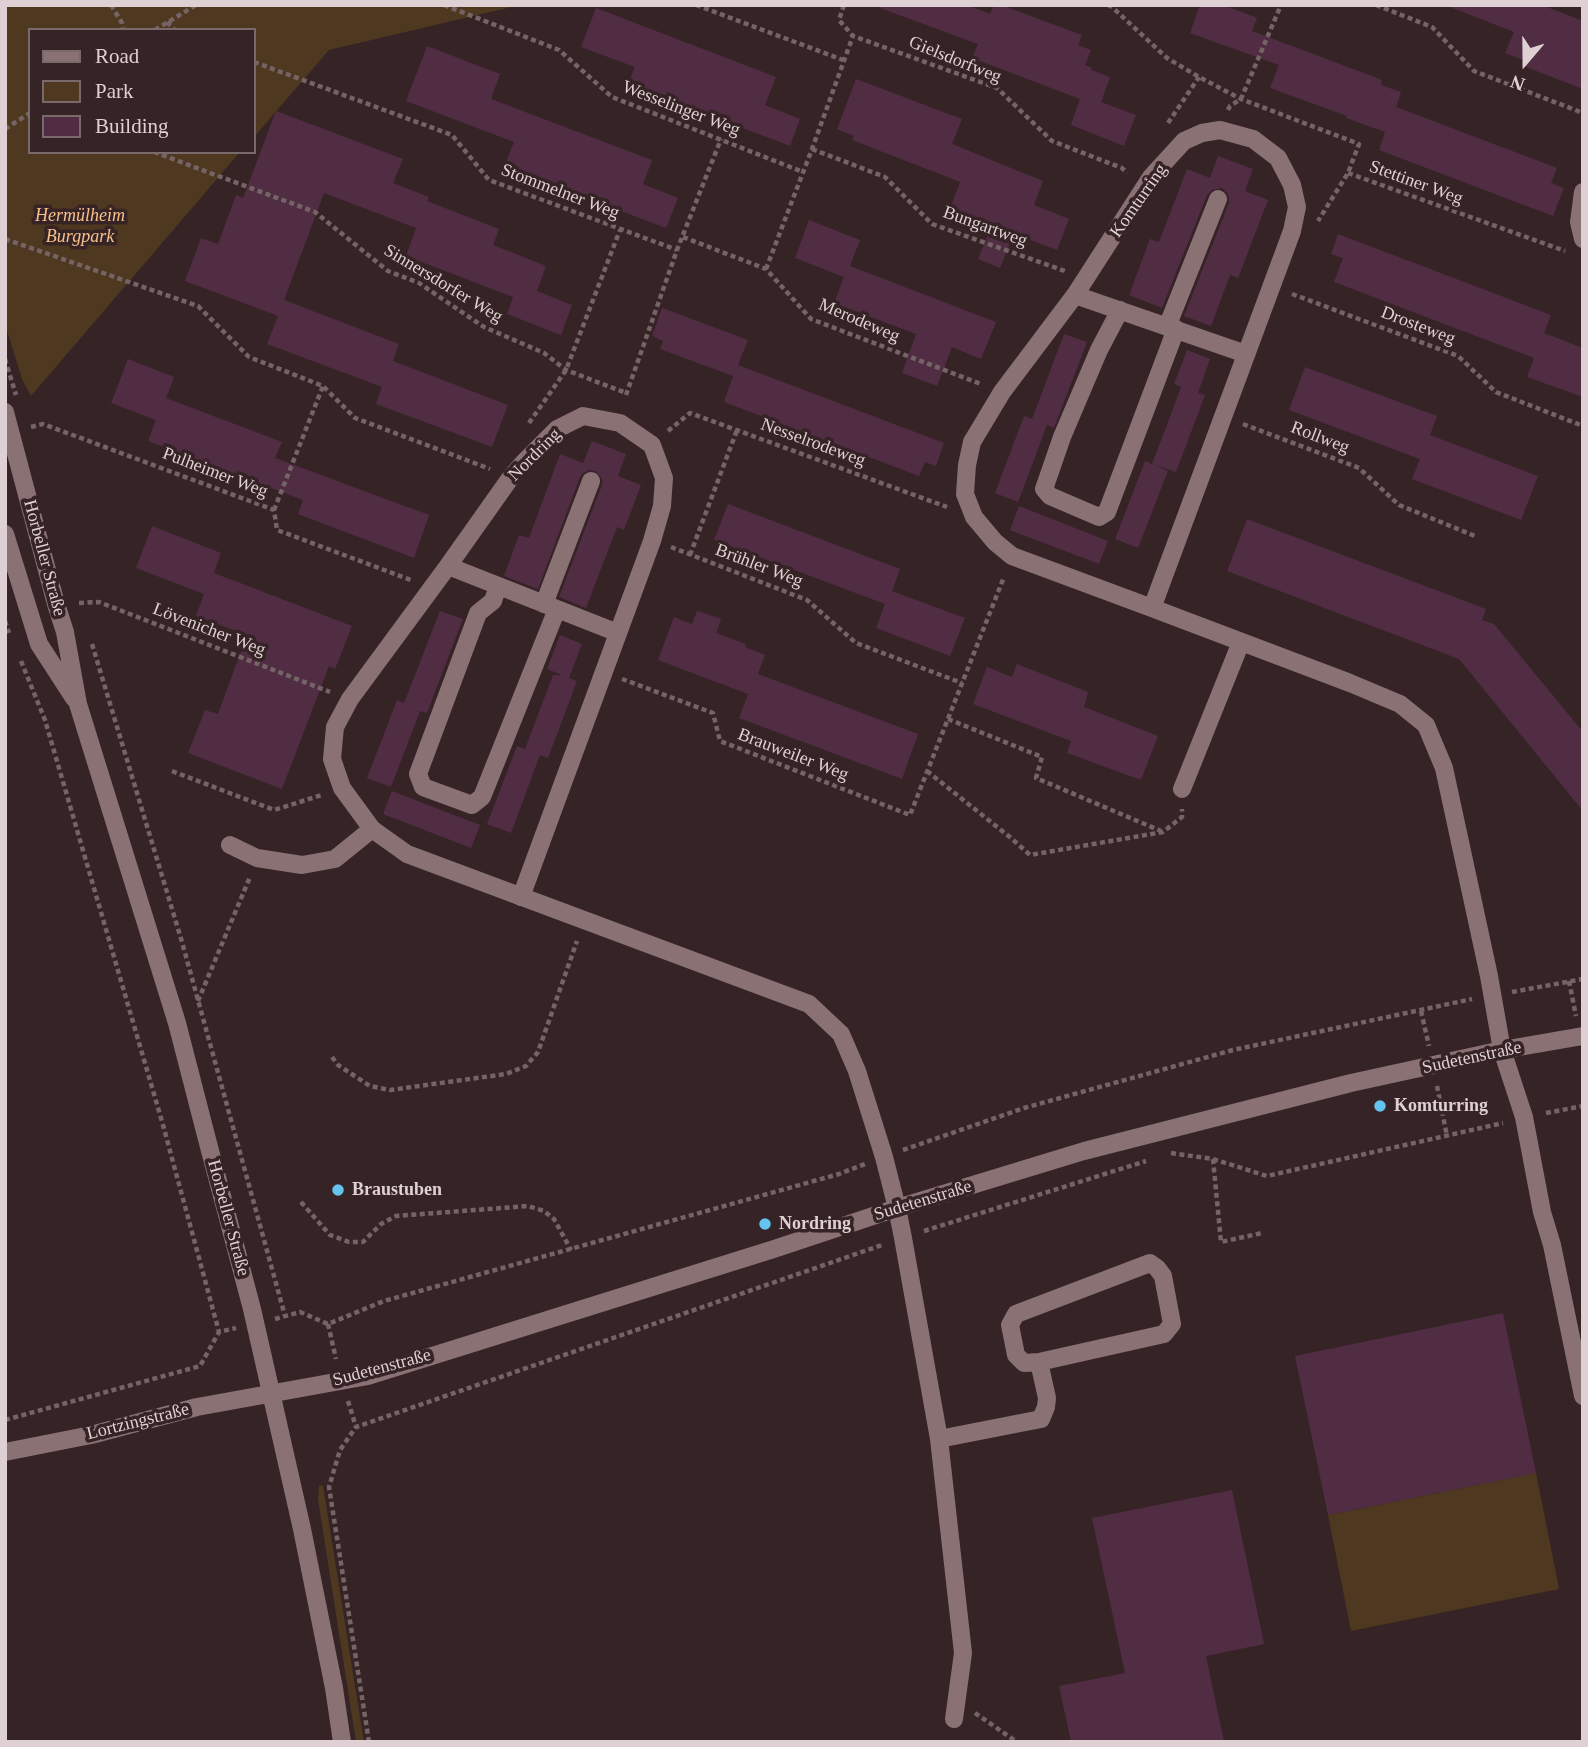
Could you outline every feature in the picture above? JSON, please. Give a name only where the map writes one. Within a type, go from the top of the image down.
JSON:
[{"type":"street","name":"Komturring","points":[[1220,130],[1202,133],[1184,141],[1151,177],[1075,295],[1002,392],[972,442],[965,494],[974,517],[995,542],[1012,556],[1350,683],[1400,704],[1426,725],[1444,768],[1489,976],[1502,1050],[1524,1117],[1583,1396]]},
{"type":"street","points":[[1152,608],[1292,231],[1297,207],[1292,185],[1278,158],[1253,139],[1220,130]]},
{"type":"street","points":[[1583,192],[1578,222],[1583,239]]},
{"type":"street","points":[[1120,310],[1062,437],[1044,489],[1050,496],[1099,517],[1107,512],[1218,199]]},
{"type":"street","points":[[1075,295],[1246,354]]},
{"type":"street","name":"Horbeller Straße","points":[[5,412],[18,427],[56,604],[65,632],[78,704],[182,1041],[256,1324],[318,1608],[342,1742]]},
{"type":"street","name":"Nordring","points":[[652,445],[620,423],[583,416],[556,429],[511,477],[350,699],[335,727],[332,759],[342,788],[372,829],[407,854],[809,1004],[841,1034],[857,1071],[897,1208],[939,1439],[963,1653],[954,1719]]},
{"type":"street","points":[[521,897],[652,541],[662,506],[664,478],[652,445]]},
{"type":"street","points":[[498,586],[493,601],[478,613],[418,774],[423,787],[472,805],[482,797],[550,606],[590,481]]},
{"type":"street","name":"Horbeller Straße","points":[[5,534],[38,644],[78,704]]},
{"type":"street","points":[[448,566],[618,633]]},
{"type":"street","points":[[1182,789],[1241,642]]},
{"type":"street","points":[[230,845],[257,858],[302,865],[335,859],[372,829]]},
{"type":"street","name":"Sudetenstraße","points":[[271,1394],[368,1376],[897,1208],[1097,1148],[1351,1083],[1502,1050],[1583,1036]]},
{"type":"street","points":[[1150,1264],[1163,1276],[1171,1324],[1164,1334],[1039,1362],[1024,1363],[1016,1355],[1010,1325],[1016,1314],[1150,1264]]},
{"type":"street","points":[[939,1439],[1041,1419],[1047,1398],[1039,1362]]},
{"type":"street","name":"Lortzingstraße","points":[[5,1452],[91,1435],[197,1407],[271,1394]]},
{"type":"path","points":[[111,5],[123,28]]},
{"type":"path","points":[[158,28],[196,5]]},
{"type":"path","name":"Wesselinger Weg","points":[[444,5],[559,50],[612,97],[803,172]]},
{"type":"path","points":[[696,5],[843,60]]},
{"type":"path","points":[[766,269],[853,36],[839,20],[844,5]]},
{"type":"path","points":[[1108,5],[1167,58],[1241,99]]},
{"type":"path","points":[[1220,130],[1230,106],[1241,99],[1281,5]]},
{"type":"path","points":[[1376,5],[1432,26],[1474,71],[1583,113]]},
{"type":"path","points":[[167,22],[173,28]]},
{"type":"path","name":"Gielsdorfweg","points":[[853,36],[997,88],[1052,141],[1122,168],[1143,189]]},
{"type":"path","name":"Stommelner Weg","points":[[256,63],[452,135],[489,180],[677,250]]},
{"type":"path","name":"Stettiner Weg","points":[[1241,99],[1359,144],[1348,173],[1569,253]]},
{"type":"path","points":[[5,129],[28,114]]},
{"type":"path","points":[[620,423],[626,393],[677,250],[721,139]]},
{"type":"path","name":"Bungartweg","points":[[812,149],[886,177],[932,224],[1086,278]]},
{"type":"path","name":"Sinnersdorfer Weg","points":[[159,154],[316,212],[388,271],[419,284],[484,327],[544,353],[566,370],[626,393]]},
{"type":"path","points":[[1292,231],[1318,220],[1348,173]]},
{"type":"path","points":[[526,460],[523,430],[566,370],[620,229]]},
{"type":"path","name":"Merodeweg","points":[[682,237],[766,269],[811,319],[1002,392]]},
{"type":"path","points":[[5,239],[198,306],[249,357],[323,386],[355,418],[511,477]]},
{"type":"path","name":"Drosteweg","points":[[1271,286],[1458,356],[1496,392],[1583,426]]},
{"type":"path","points":[[5,359],[17,397]]},
{"type":"path","points":[[274,510],[323,386]]},
{"type":"path","name":"Nesselrodeweg","points":[[652,445],[690,413],[974,517]]},
{"type":"path","name":"Rollweg","points":[[1223,417],[1359,468],[1399,505],[1475,536]]},
{"type":"path","name":"Pulheimer Weg","points":[[18,427],[43,424],[274,510],[277,530],[431,588]]},
{"type":"path","points":[[18,427],[29,436]]},
{"type":"path","points":[[690,555],[737,430]]},
{"type":"path","name":"Brühler Weg","points":[[652,541],[807,600],[856,643],[962,683]]},
{"type":"path","name":"Brauweiler Weg","points":[[604,672],[713,713],[720,741],[911,815],[1012,556]]},
{"type":"path","name":"Lövenicher Weg","points":[[56,604],[99,602],[350,699]]},
{"type":"path","points":[[5,621],[10,634]]},
{"type":"path","points":[[92,642],[182,942],[285,1316]]},
{"type":"path","points":[[5,1420],[200,1366],[219,1332],[163,1125],[46,720],[20,659]]},
{"type":"path","points":[[948,719],[1042,757],[1036,778],[1163,832]]},
{"type":"path","points":[[172,771],[274,810],[342,788]]},
{"type":"path","points":[[927,771],[1030,855],[1163,832],[1182,817],[1182,789]]},
{"type":"path","points":[[182,1041],[257,858]]},
{"type":"path","points":[[331,1057],[338,1065],[370,1086],[390,1090],[506,1074],[526,1066],[538,1052],[584,920]]},
{"type":"path","points":[[219,1332],[300,1312],[328,1324],[384,1301],[839,1174],[1024,1108],[1233,1050],[1491,995],[1583,979]]},
{"type":"path","points":[[1159,1157],[1172,1153],[1213,1159],[1267,1176],[1583,1106]]},
{"type":"path","points":[[1213,1159],[1221,1242],[1262,1233]]},
{"type":"path","points":[[369,1742],[330,1487],[340,1450],[356,1427],[904,1238],[1146,1161]]},
{"type":"path","points":[[301,1202],[330,1234],[348,1242],[363,1242],[381,1224],[396,1216],[528,1206],[544,1211],[554,1219],[571,1250]]},
{"type":"path","points":[[956,1700],[1017,1742]]},
{"type":"green space","name":"Hermülheim Burgpark","points":[[5,5],[520,5],[329,50],[256,135],[256,28],[28,28],[28,154],[238,154],[31,396],[22,379],[5,324]]},
{"type":"green space","points":[[1536,1473],[1559,1589],[1351,1631],[1328,1515]]},
{"type":"green space","points":[[319,1485],[323,1486],[364,1742],[356,1742],[318,1499]]},
{"type":"building","points":[[880,5],[967,5],[990,14],[994,5],[1001,5],[1082,35],[1078,45],[1091,50],[1085,65],[1110,77],[1101,102],[1136,115],[1124,146],[1071,125],[1080,99],[972,58],[978,44],[880,8]]},
{"type":"building","points":[[1200,5],[1224,5],[1257,18],[1252,31],[1382,80],[1381,85],[1401,92],[1396,107],[1557,168],[1551,183],[1564,188],[1553,216],[1379,150],[1385,132],[1270,88],[1279,65],[1190,33]]},
{"type":"building","points":[[1450,5],[1542,5],[1583,21],[1583,89],[1521,65],[1523,60],[1505,53],[1514,32]]},
{"type":"building","points":[[596,8],[776,77],[765,105],[800,119],[790,146],[628,84],[635,67],[581,47]]},
{"type":"building","points":[[427,46],[500,74],[491,99],[652,160],[643,184],[678,198],[666,228],[504,167],[514,142],[406,101]]},
{"type":"building","points":[[856,79],[962,119],[952,144],[1043,181],[1034,205],[1069,219],[1057,250],[1014,234],[1000,268],[978,259],[992,225],[950,209],[960,182],[852,140],[854,136],[837,129]]},
{"type":"building","points":[[276,111],[403,159],[393,183],[429,197],[427,201],[499,229],[493,245],[546,266],[537,291],[572,305],[561,335],[507,314],[513,297],[406,256],[416,228],[324,193],[284,300],[399,344],[393,361],[508,405],[492,447],[376,404],[382,387],[267,344],[278,316],[185,281],[201,238],[218,244],[236,195],[243,198]]},
{"type":"building","points":[[1218,156],[1253,169],[1245,191],[1268,200],[1238,278],[1230,275],[1211,326],[1184,316],[1229,203],[1227,193],[1222,188],[1212,190],[1207,195],[1162,308],[1129,295],[1150,239],[1159,242],[1187,169],[1210,178]]},
{"type":"building","points":[[809,220],[860,240],[850,266],[996,322],[981,359],[952,347],[937,386],[902,373],[916,334],[834,303],[844,277],[795,258]]},
{"type":"building","points":[[1338,234],[1551,315],[1544,333],[1583,348],[1583,397],[1527,377],[1534,358],[1334,282],[1343,258],[1331,254]]},
{"type":"building","points":[[662,308],[748,340],[738,365],[944,443],[936,466],[925,462],[919,476],[724,402],[733,376],[660,349],[663,341],[652,336]]},
{"type":"building","points":[[1064,334],[1087,342],[1054,428],[1047,425],[1018,502],[995,493],[1024,416],[1032,419]]},
{"type":"building","points":[[1187,350],[1210,359],[1198,393],[1205,395],[1176,472],[1153,464],[1168,471],[1138,548],[1115,539],[1145,461],[1152,464],[1165,430],[1181,387],[1174,384]]},
{"type":"building","points":[[128,359],[174,377],[166,398],[282,442],[275,458],[429,515],[414,558],[298,514],[303,500],[148,441],[156,420],[111,403]]},
{"type":"building","points":[[1305,367],[1437,416],[1430,435],[1538,476],[1521,520],[1412,479],[1420,459],[1289,410]]},
{"type":"building","points":[[592,441],[626,454],[618,476],[641,485],[624,530],[617,527],[586,608],[559,597],[602,485],[602,479],[596,471],[589,470],[580,477],[538,589],[504,576],[519,535],[529,538],[560,454],[583,463]]},
{"type":"building","points":[[728,504],[900,569],[892,591],[965,618],[950,656],[876,628],[885,604],[714,540]]},
{"type":"building","points":[[1019,506],[1108,541],[1099,564],[1010,530]]},
{"type":"building","points":[[1247,519],[1486,609],[1482,620],[1494,624],[1583,732],[1583,811],[1459,659],[1227,571]]},
{"type":"building","points":[[152,526],[221,553],[214,573],[352,626],[335,669],[329,666],[282,789],[188,753],[205,710],[218,714],[247,635],[196,616],[204,594],[136,568]]},
{"type":"building","points":[[440,611],[463,619],[427,713],[420,711],[391,787],[367,778],[397,700],[404,703]]},
{"type":"building","points":[[697,611],[721,619],[716,633],[746,644],[745,647],[765,655],[758,674],[918,734],[902,779],[739,718],[748,694],[658,660],[674,617],[692,624]]},
{"type":"building","points":[[560,635],[582,644],[569,678],[577,681],[548,758],[540,755],[511,833],[487,824],[517,746],[525,749],[553,675],[562,675],[547,669]]},
{"type":"building","points":[[1017,664],[1088,692],[1084,707],[1158,736],[1141,780],[1067,753],[1071,741],[973,704],[987,667],[1012,677]]},
{"type":"building","points":[[392,791],[480,825],[471,848],[383,814]]},
{"type":"building","points":[[1503,1313],[1536,1473],[1328,1515],[1295,1356]]},
{"type":"building","points":[[1232,1490],[1264,1644],[1206,1656],[1224,1742],[1071,1742],[1059,1686],[1125,1673],[1092,1518]]},
{"type":"place","name":"Komturring","points":[[1380,1106]]},
{"type":"place","name":"Braustuben","points":[[338,1190]]},
{"type":"place","name":"Nordring","points":[[765,1224]]}]
